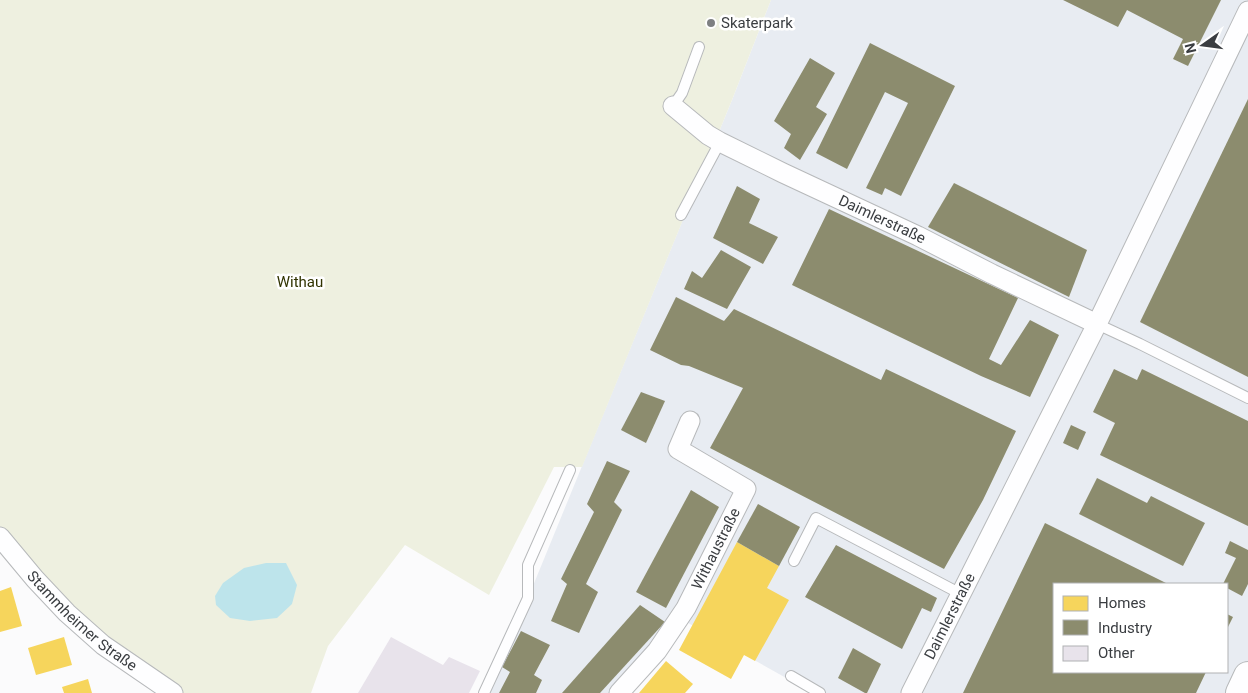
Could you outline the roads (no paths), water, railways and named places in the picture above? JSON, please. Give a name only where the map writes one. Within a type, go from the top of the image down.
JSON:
[{"type":"street","name":"Daimlerstraße","points":[[911,693],[1097,324],[1248,11]]},
{"type":"street","name":"Daimlerstraße","points":[[673,106],[708,135],[720,142],[1097,324]]},
{"type":"street","name":"Withaustraße","points":[[619,693],[657,651],[686,608],[746,489],[678,449],[690,421]]},
{"type":"street","name":"Stammheimer Straße","points":[[0,537],[35,579],[67,613],[103,645],[173,693]]},
{"type":"street","points":[[1240,693],[1248,676]]},
{"type":"lane","points":[[673,106],[682,93],[699,47]]},
{"type":"lane","points":[[682,215],[720,142]]},
{"type":"lane","points":[[1097,324],[1248,398]]},
{"type":"lane","points":[[484,693],[528,598],[528,565],[570,470]]},
{"type":"lane","points":[[794,562],[816,518],[961,594]]},
{"type":"lane","points":[[791,676],[820,693]]},
{"type":"water","points":[[266,563],[286,563],[297,585],[292,604],[277,618],[250,621],[230,618],[216,605],[215,596],[223,583],[244,568]]},
{"type":"place","name":"Skaterpark","points":[[711,23]]},
{"type":"park label","name":"Withau","points":[[300,282]]}]
